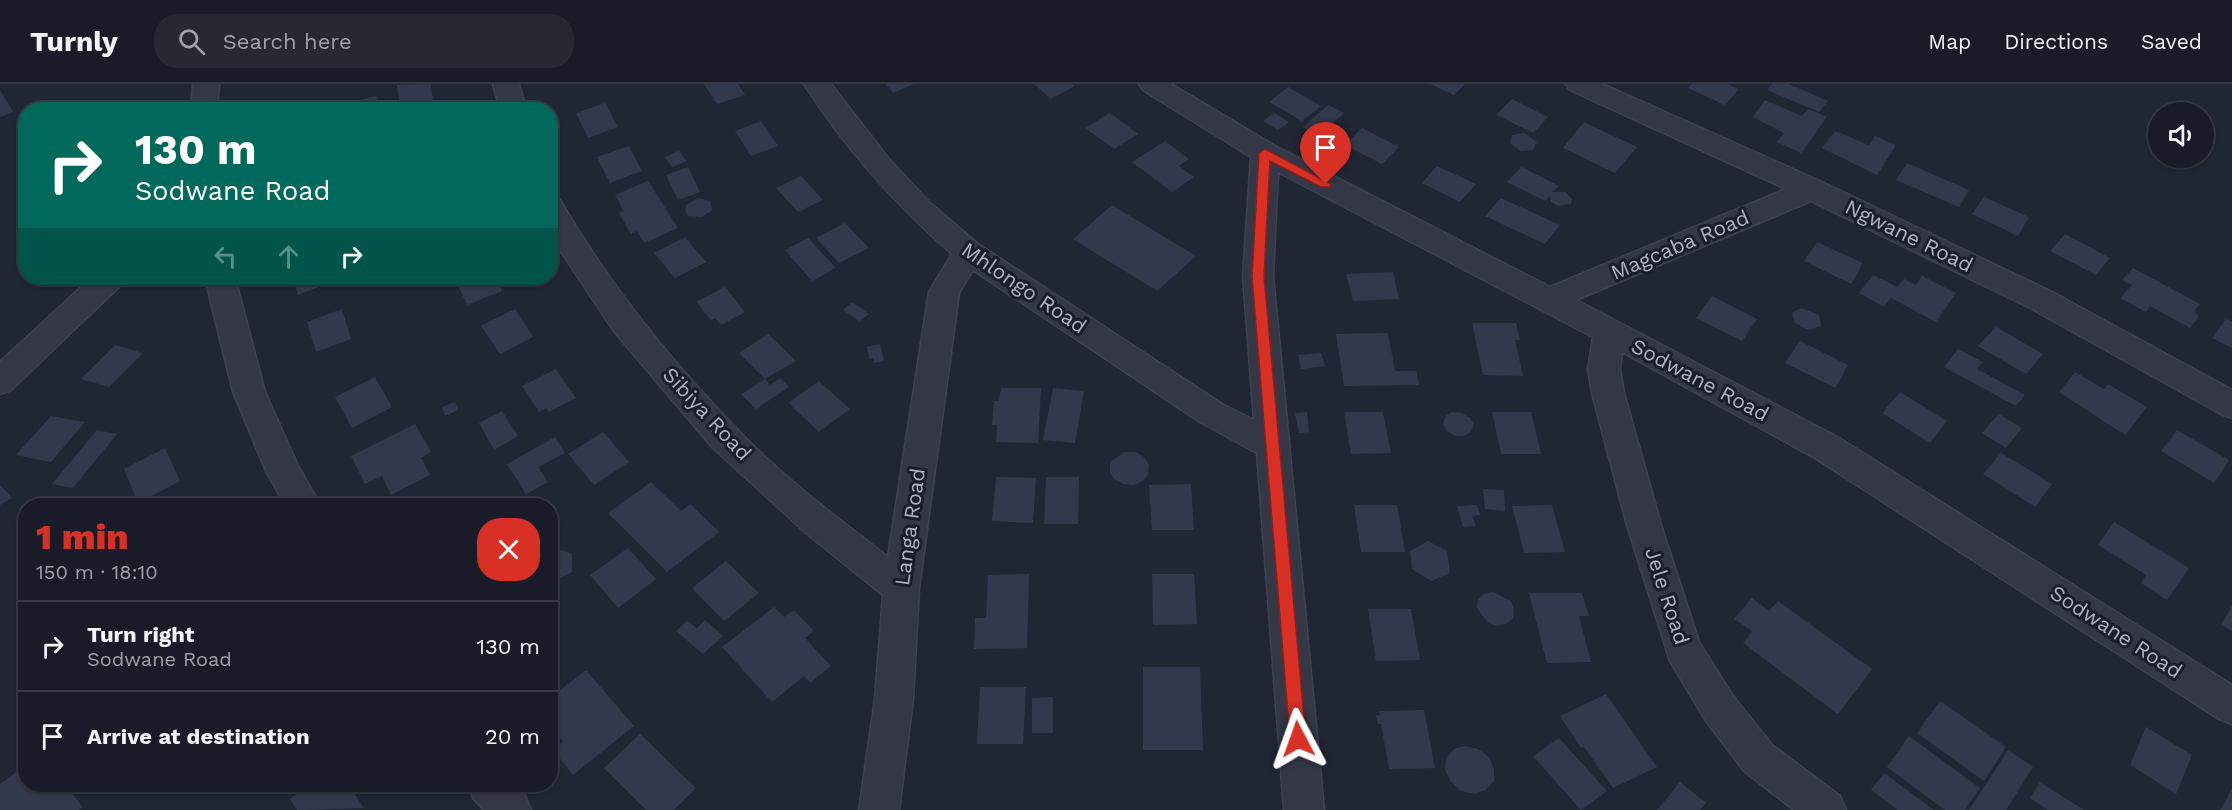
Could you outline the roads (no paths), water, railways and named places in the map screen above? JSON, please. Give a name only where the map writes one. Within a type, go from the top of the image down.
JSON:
[{"type":"street","points":[[205,102],[206,84]]},
{"type":"street","points":[[506,84],[511,102]]},
{"type":"street","name":"Mhlongo Road","points":[[817,84],[878,165],[920,210],[968,252],[1211,412],[1272,446]]},
{"type":"street","name":"Sodwane Road","points":[[1152,84],[1265,153],[1827,448],[2232,706]]},
{"type":"street","name":"Ngwane Road","points":[[1579,84],[1812,189],[2041,300],[2232,405]]},
{"type":"street","points":[[1265,153],[1258,276],[1304,810]]},
{"type":"street","name":"Magcaba Road","points":[[1548,300],[1812,189]]},
{"type":"street","name":"Sibiya Road","points":[[558,225],[624,322],[724,438],[817,522],[901,588]]},
{"type":"street","name":"Langa Road","points":[[879,810],[894,699],[901,588],[945,292],[968,252]]},
{"type":"street","points":[[0,381],[102,285]]},
{"type":"street","points":[[222,285],[249,392],[284,473],[299,498]]},
{"type":"street","name":"Jele Road","points":[[1609,332],[1604,369],[1608,393],[1644,525],[1683,649],[1719,708],[1758,758],[1826,810]]},
{"type":"street","points":[[494,792],[511,810]]}]
